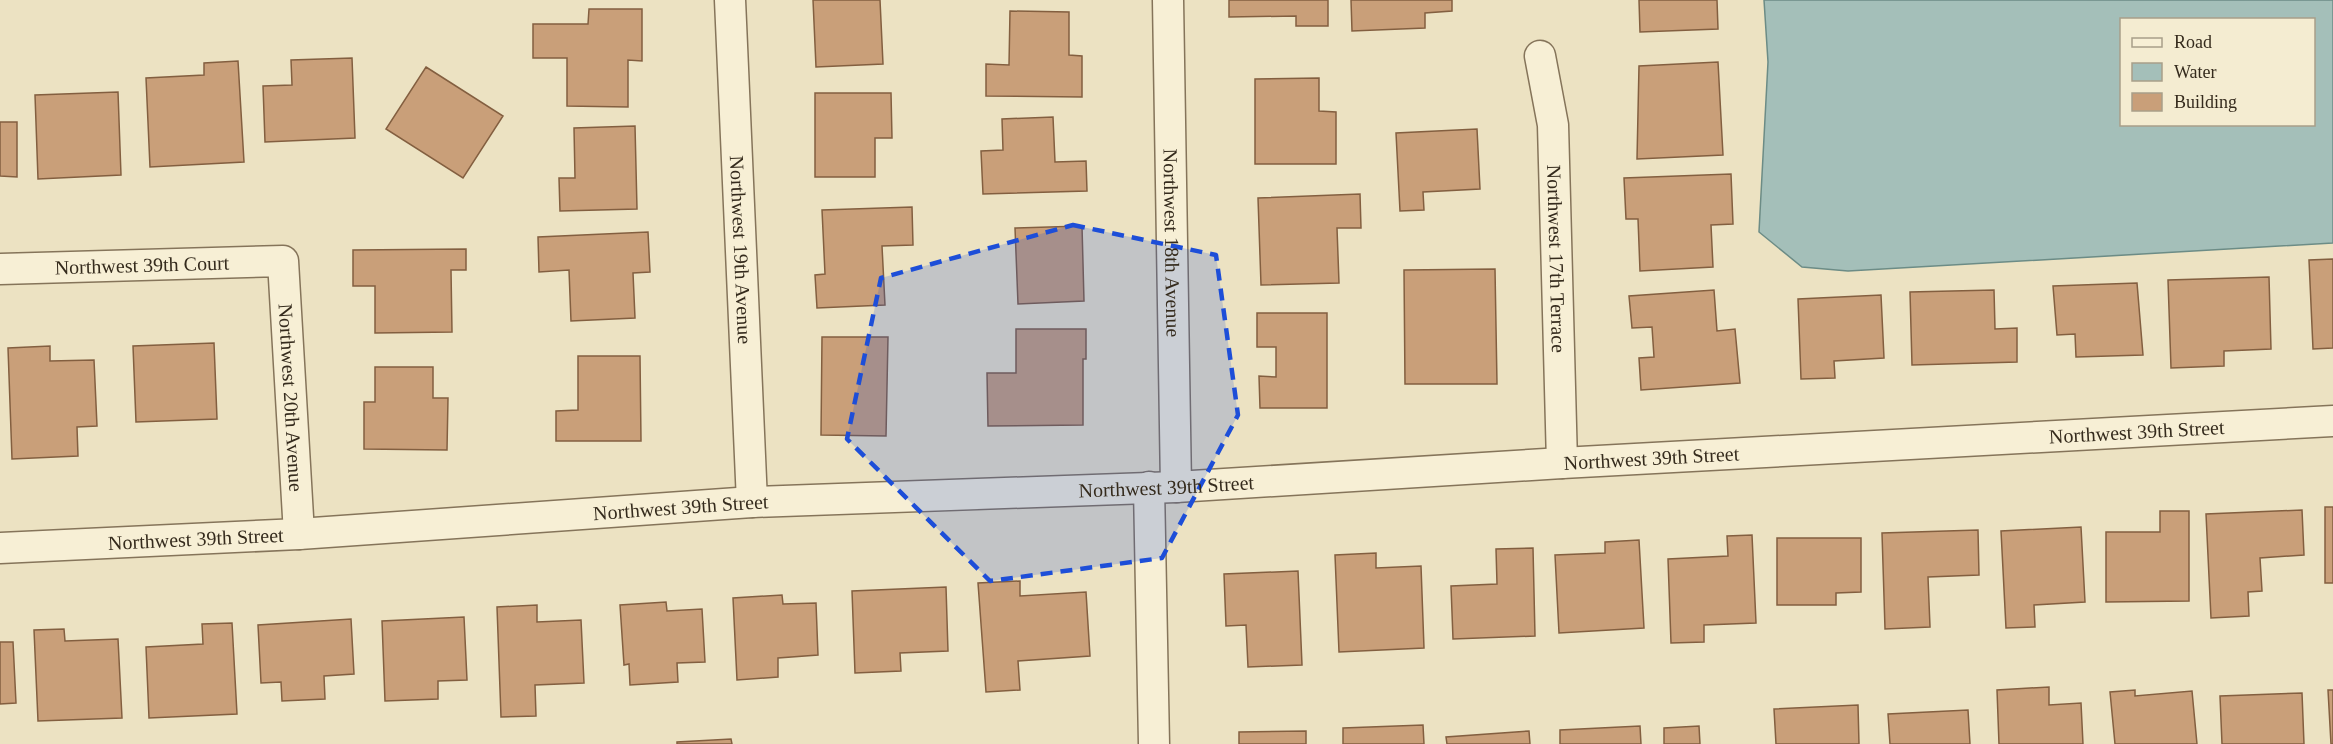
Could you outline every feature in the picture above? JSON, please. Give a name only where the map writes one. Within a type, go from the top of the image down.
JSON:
[{"type":"street","name":"Northwest 19th Avenue","points":[[730,0],[752,502]]},
{"type":"street","name":"Northwest 18th Avenue","points":[[1154,744],[1162,487],[1168,0]]},
{"type":"street","name":"Northwest 17th Terrace","points":[[1540,56],[1553,125],[1562,463]]},
{"type":"street","name":"Northwest 39th Court","points":[[0,269],[284,261]]},
{"type":"street","name":"Northwest 20th Avenue","points":[[284,261],[299,534]]},
{"type":"street","name":"Northwest 39th Street","points":[[0,548],[299,534],[752,502],[1162,487],[2333,421]]},
{"type":"highlighted area","points":[[1073,225],[1216,255],[1238,415],[1162,558],[990,581],[847,439],[881,278]]},
{"type":"water","points":[[1764,0],[2333,0],[2333,243],[1848,271],[1802,267],[1759,232],[1768,62]]},
{"type":"building","points":[[813,0],[880,0],[883,64],[816,67]]},
{"type":"building","points":[[1229,0],[1328,0],[1328,26],[1296,26],[1296,16],[1229,17]]},
{"type":"building","points":[[1351,0],[1452,0],[1452,11],[1425,13],[1425,28],[1352,31]]},
{"type":"building","points":[[1639,0],[1717,0],[1718,29],[1640,32]]},
{"type":"building","points":[[589,9],[642,9],[642,61],[628,60],[628,107],[567,106],[567,58],[533,58],[533,24],[588,24]]},
{"type":"building","points":[[1010,11],[1069,12],[1069,55],[1082,56],[1082,97],[986,96],[986,64],[1009,65]]},
{"type":"building","points":[[352,58],[355,138],[265,142],[263,86],[292,85],[291,60]]},
{"type":"building","points":[[238,61],[244,162],[150,167],[146,78],[204,75],[204,63]]},
{"type":"building","points":[[1718,62],[1723,155],[1637,159],[1639,66]]},
{"type":"building","points":[[426,67],[503,116],[463,178],[386,129]]},
{"type":"building","points":[[1319,78],[1319,111],[1336,112],[1336,164],[1255,164],[1255,79]]},
{"type":"building","points":[[118,92],[121,175],[38,179],[35,95]]},
{"type":"building","points":[[815,93],[891,93],[892,138],[875,138],[875,177],[815,177]]},
{"type":"building","points":[[1053,117],[1055,162],[1086,161],[1087,191],[983,194],[981,151],[1003,150],[1002,119]]},
{"type":"building","points":[[0,122],[17,122],[17,177],[0,176]]},
{"type":"building","points":[[635,126],[637,209],[560,211],[559,178],[575,178],[574,128]]},
{"type":"building","points":[[1477,129],[1480,189],[1423,192],[1424,210],[1400,211],[1396,133]]},
{"type":"building","points":[[1731,174],[1733,224],[1711,225],[1713,267],[1640,271],[1638,219],[1626,219],[1624,178]]},
{"type":"building","points":[[1360,194],[1361,228],[1337,228],[1339,283],[1261,285],[1258,198]]},
{"type":"building","points":[[912,207],[913,245],[882,246],[885,305],[817,308],[815,275],[825,274],[822,210]]},
{"type":"building","points":[[1082,226],[1084,301],[1018,304],[1015,228]]},
{"type":"building","points":[[648,232],[650,272],[633,273],[635,318],[571,321],[569,270],[539,272],[538,237]]},
{"type":"building","points":[[466,249],[466,270],[451,270],[452,332],[375,333],[375,286],[353,286],[353,250]]},
{"type":"building","points":[[2333,259],[2333,348],[2313,349],[2309,260]]},
{"type":"building","points":[[1495,269],[1497,384],[1405,384],[1404,270]]},
{"type":"building","points":[[2269,277],[2271,349],[2224,351],[2224,366],[2171,368],[2168,280]]},
{"type":"building","points":[[2137,283],[2143,355],[2076,357],[2075,334],[2057,335],[2053,286]]},
{"type":"building","points":[[1714,290],[1717,331],[1735,329],[1740,383],[1641,390],[1639,358],[1654,357],[1652,327],[1632,328],[1629,296]]},
{"type":"building","points":[[1994,290],[1995,329],[2017,328],[2017,362],[1912,365],[1910,292]]},
{"type":"building","points":[[1881,295],[1884,358],[1834,361],[1835,378],[1801,379],[1798,299]]},
{"type":"building","points":[[1257,313],[1327,313],[1327,408],[1260,408],[1259,376],[1276,377],[1276,347],[1257,347]]},
{"type":"building","points":[[1016,329],[1086,329],[1086,359],[1083,359],[1083,425],[988,426],[987,373],[1016,373]]},
{"type":"building","points":[[822,337],[888,337],[886,436],[821,435]]},
{"type":"building","points":[[214,343],[217,419],[136,422],[133,346]]},
{"type":"building","points":[[50,346],[50,361],[94,360],[97,426],[77,427],[78,456],[12,459],[8,348]]},
{"type":"building","points":[[578,356],[640,356],[641,441],[556,441],[556,411],[578,410]]},
{"type":"building","points":[[375,367],[433,367],[433,398],[448,398],[447,450],[364,449],[364,402],[375,402]]},
{"type":"building","points":[[2325,507],[2333,507],[2333,583],[2325,583]]},
{"type":"building","points":[[2302,510],[2304,555],[2260,558],[2262,591],[2248,592],[2249,616],[2211,618],[2206,514]]},
{"type":"building","points":[[2160,511],[2189,511],[2189,601],[2106,602],[2106,532],[2160,532]]},
{"type":"building","points":[[2081,527],[2085,602],[2034,605],[2035,627],[2006,628],[2001,531]]},
{"type":"building","points":[[1978,530],[1979,575],[1928,577],[1930,627],[1885,629],[1882,533]]},
{"type":"building","points":[[1752,535],[1756,623],[1704,625],[1704,642],[1671,643],[1668,559],[1728,556],[1727,536]]},
{"type":"building","points":[[1777,538],[1861,538],[1861,592],[1836,593],[1836,605],[1777,605]]},
{"type":"building","points":[[1639,540],[1644,628],[1559,633],[1555,555],[1605,553],[1605,542]]},
{"type":"building","points":[[1533,548],[1535,636],[1453,639],[1451,586],[1497,584],[1496,549]]},
{"type":"building","points":[[1376,553],[1376,568],[1421,566],[1424,648],[1339,652],[1335,555]]},
{"type":"building","points":[[1298,571],[1302,665],[1248,667],[1246,625],[1226,626],[1224,574]]},
{"type":"building","points":[[1020,581],[1020,596],[1086,592],[1090,656],[1018,661],[1020,690],[986,692],[978,583]]},
{"type":"building","points":[[946,587],[948,651],[900,653],[901,671],[855,673],[852,591]]},
{"type":"building","points":[[782,595],[783,604],[816,603],[818,655],[778,658],[778,677],[737,680],[733,598]]},
{"type":"building","points":[[666,602],[667,611],[702,609],[705,662],[677,663],[678,682],[630,685],[629,664],[624,665],[620,605]]},
{"type":"building","points":[[537,605],[537,622],[581,620],[584,683],[535,685],[536,716],[501,717],[497,607]]},
{"type":"building","points":[[464,617],[467,680],[438,681],[438,699],[385,701],[382,621]]},
{"type":"building","points":[[351,619],[354,674],[324,676],[325,699],[282,701],[281,682],[261,683],[258,625]]},
{"type":"building","points":[[232,623],[237,714],[149,718],[146,647],[203,644],[202,624]]},
{"type":"building","points":[[64,629],[65,641],[118,639],[122,718],[38,721],[34,630]]},
{"type":"building","points":[[0,642],[13,642],[16,703],[0,704]]},
{"type":"building","points":[[2049,687],[2049,705],[2081,703],[2083,744],[1999,744],[1997,690]]},
{"type":"building","points":[[2135,690],[2135,696],[2192,691],[2197,744],[2115,744],[2110,692]]},
{"type":"building","points":[[2328,690],[2333,690],[2333,744],[2331,744]]},
{"type":"building","points":[[2302,693],[2304,744],[2222,744],[2220,696]]},
{"type":"building","points":[[1858,705],[1859,744],[1776,744],[1774,709]]},
{"type":"building","points":[[1968,710],[1970,744],[1890,744],[1888,714]]},
{"type":"building","points":[[1423,725],[1424,744],[1343,744],[1343,728]]},
{"type":"building","points":[[1640,726],[1641,744],[1560,744],[1560,730]]},
{"type":"building","points":[[1699,726],[1700,744],[1664,744],[1664,728]]},
{"type":"building","points":[[1306,731],[1306,744],[1239,744],[1239,732]]},
{"type":"building","points":[[1529,731],[1530,744],[1447,744],[1446,737]]},
{"type":"building","points":[[731,739],[732,744],[677,744],[677,742]]}]
